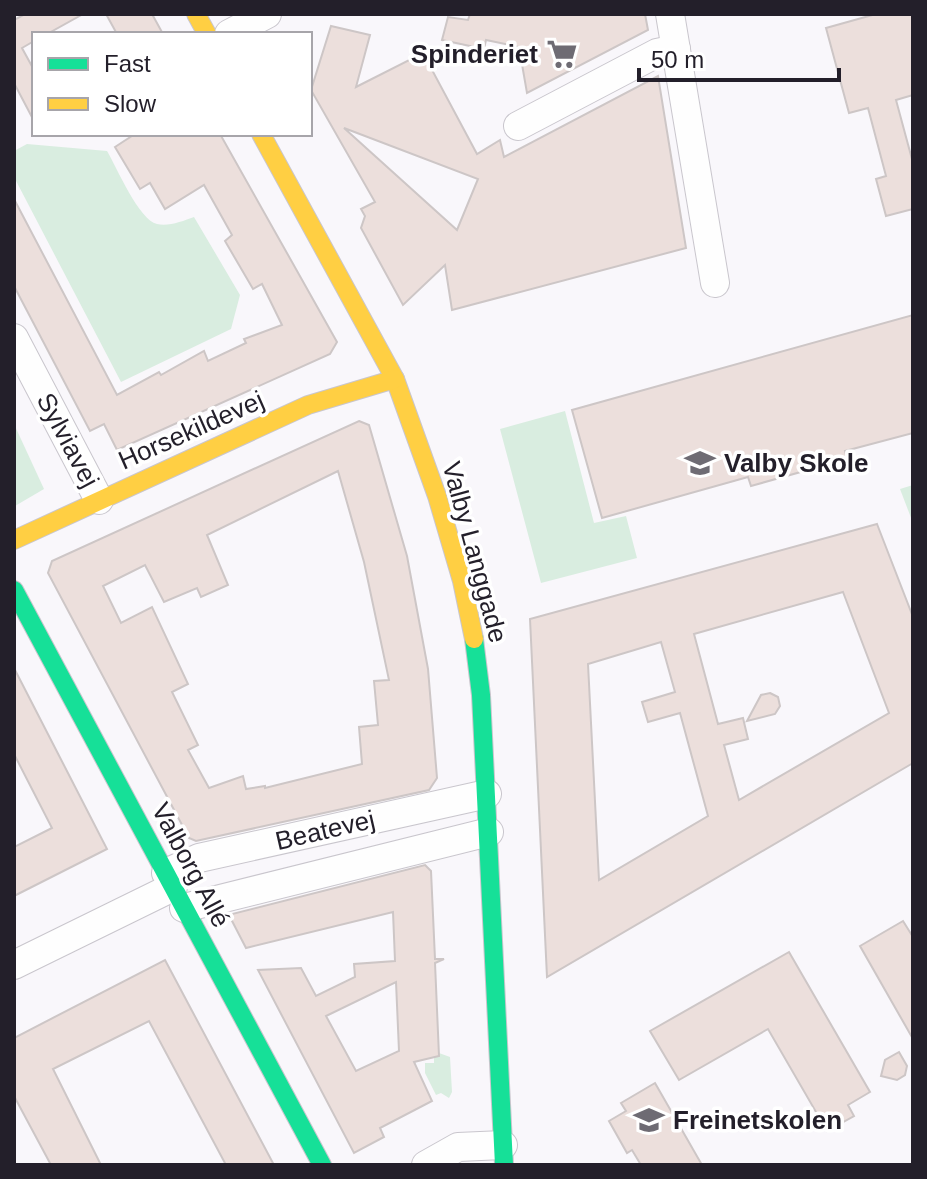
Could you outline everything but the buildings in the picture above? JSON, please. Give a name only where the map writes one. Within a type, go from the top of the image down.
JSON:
[{"type":"street","points":[[196,14],[206,32]]},
{"type":"street","points":[[233,32],[267,14]]},
{"type":"street","points":[[670,14],[715,283]]},
{"type":"street","points":[[518,126],[657,53],[676,49]]},
{"type":"street","name":"Valby Langgade","points":[[262,136],[395,379],[437,496],[462,581],[473,631],[481,695],[503,1155]]},
{"type":"street","name":"Sylviavej","points":[[14,338],[99,500]]},
{"type":"street","name":"Horsekildevej","points":[[14,540],[308,405],[395,379]]},
{"type":"street","name":"Valborg Allé","points":[[14,590],[322,1165]]},
{"type":"street","name":"Beatevej","points":[[174,889],[199,858],[487,794]]},
{"type":"street","name":"Beatevej","points":[[14,965],[174,889],[489,832]]},
{"type":"street","points":[[426,1165],[458,1147],[503,1155]]},
{"type":"green space","points":[[27,144],[107,151],[136,204],[150,220],[166,225],[194,217],[240,295],[231,329],[121,382],[14,177],[14,151]]},
{"type":"green space","points":[[565,411],[594,523],[626,516],[637,558],[541,583],[500,429]]},
{"type":"green space","points":[[14,424],[44,489],[15,506],[14,506]]},
{"type":"green space","points":[[913,485],[913,523],[900,489]]},
{"type":"green space","points":[[439,1053],[450,1057],[452,1092],[449,1098],[441,1093],[436,1095],[425,1073],[425,1063],[434,1063],[434,1057]]},
{"type":"traffic: fast","points":[[14,590],[322,1165]]},
{"type":"traffic: fast","points":[[474,639],[481,695],[504,1165]]},
{"type":"traffic: slow","points":[[196,14],[206,32]]},
{"type":"traffic: slow","points":[[262,136],[395,379],[437,496],[462,581],[474,639]]},
{"type":"traffic: slow","points":[[14,540],[308,405],[395,379]]},
{"type":"place","name":"Spinderiet","points":[[562,54]]},
{"type":"place","name":"Valby Skole","points":[[700,463]]},
{"type":"place","name":"Freinetskolen","points":[[649,1120]]}]
